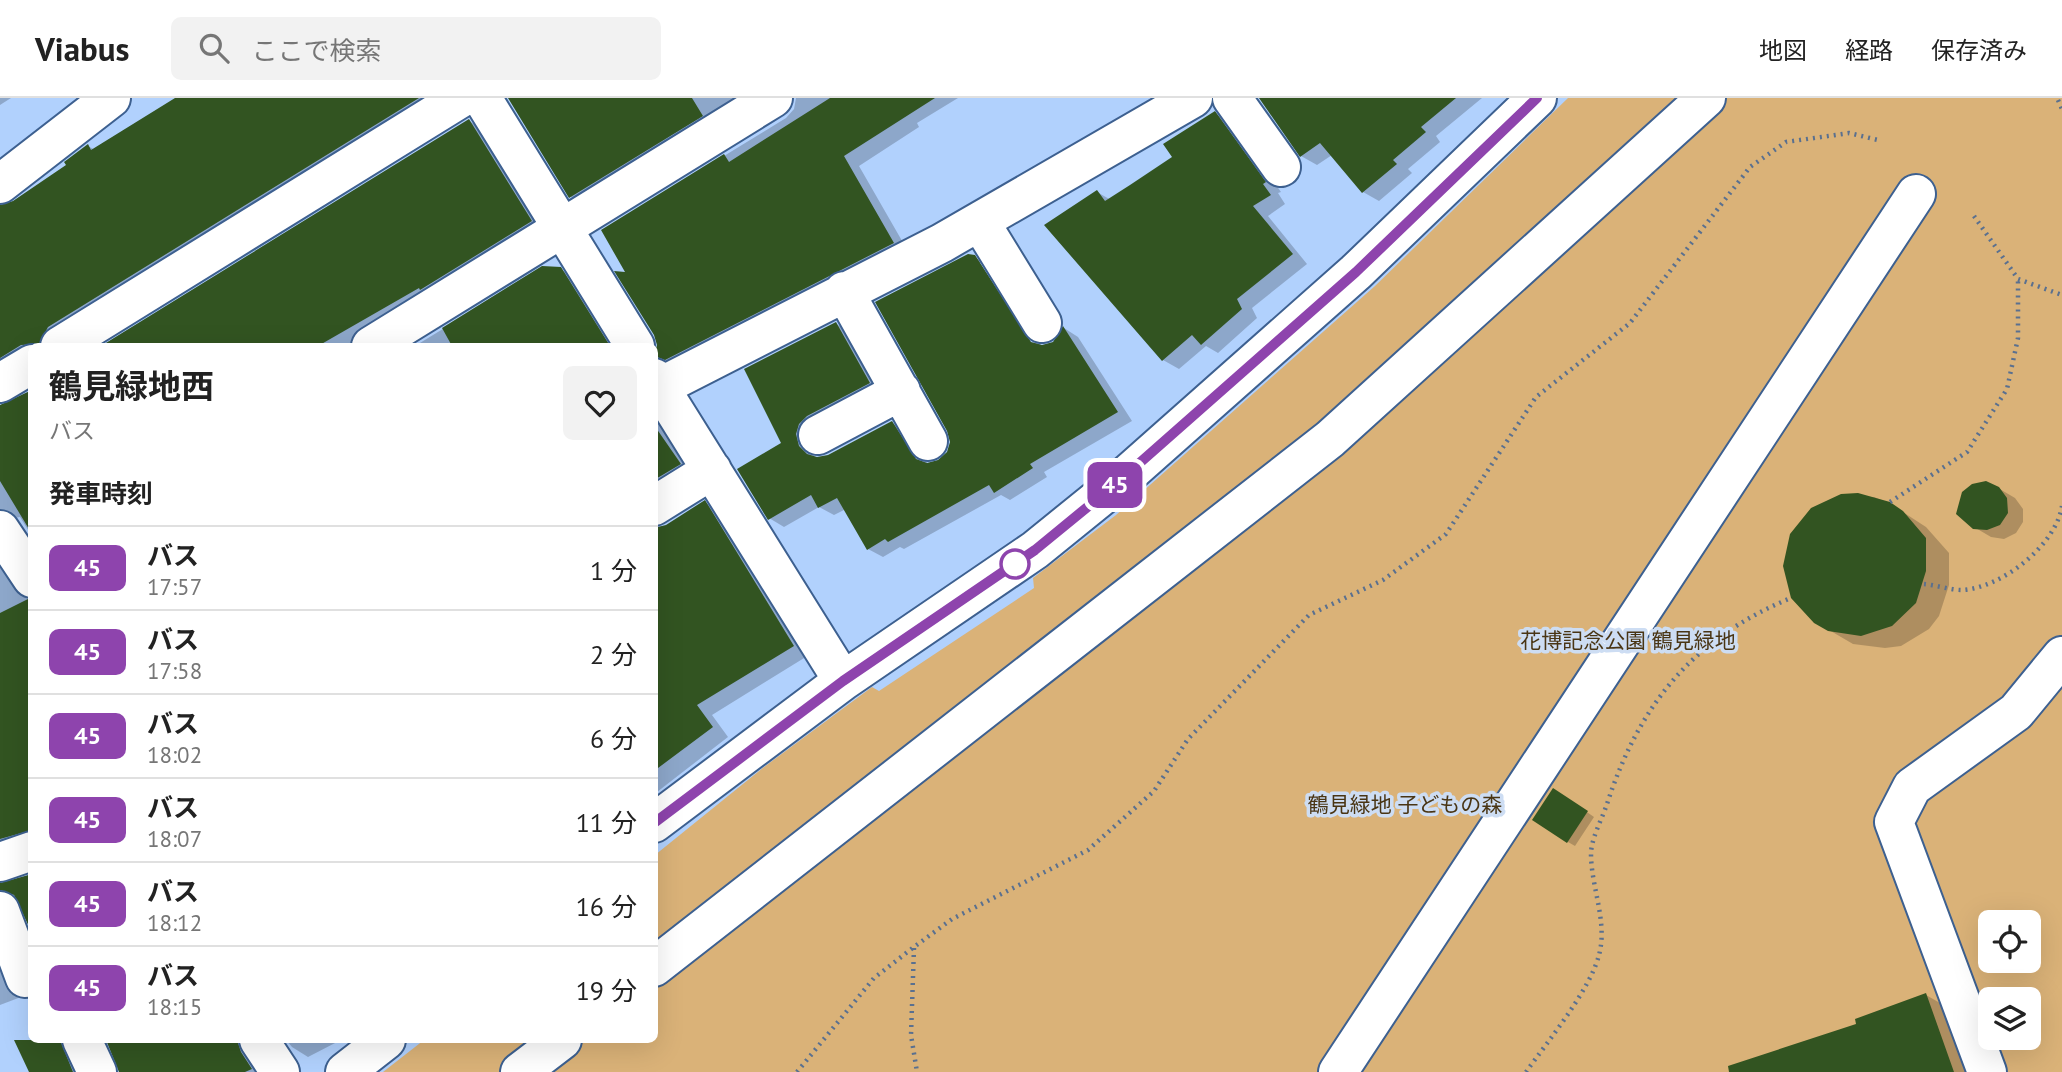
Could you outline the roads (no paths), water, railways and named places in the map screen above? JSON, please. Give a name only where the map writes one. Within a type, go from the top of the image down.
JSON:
[{"type":"street","points":[[0,184],[111,98]]},
{"type":"street","points":[[65,343],[461,98]]},
{"type":"street","points":[[482,98],[633,343]]},
{"type":"street","points":[[376,343],[773,98]]},
{"type":"street","points":[[658,383],[980,222],[1193,98]]},
{"type":"street","points":[[1232,98],[1281,167]]},
{"type":"street","points":[[658,820],[843,681],[1035,550],[1118,482],[1356,272],[1537,98]]},
{"type":"street","points":[[658,964],[1330,439],[1706,98]]},
{"type":"street","points":[[1338,1072],[1916,194]]},
{"type":"street","points":[[980,222],[1042,323]]},
{"type":"street","points":[[844,291],[928,441]]},
{"type":"street","points":[[0,383],[28,366]]},
{"type":"street","points":[[658,385],[843,681]]},
{"type":"street","points":[[818,436],[901,391]]},
{"type":"street","points":[[658,504],[712,470]]},
{"type":"street","points":[[0,530],[21,568]]},
{"type":"street","points":[[1987,1072],[1894,822],[1912,787],[2016,712],[2062,656]]},
{"type":"street","points":[[0,862],[28,852]]},
{"type":"street","points":[[0,911],[25,978]]},
{"type":"street","points":[[83,1043],[97,1072]]},
{"type":"street","points":[[261,1043],[280,1072]]},
{"type":"street","points":[[345,1072],[382,1043]]},
{"type":"street","points":[[520,1072],[558,1043]]},
{"type":"park label","name":"花博記念公園 鶴見緑地","points":[[1628,640]]},
{"type":"park label","name":"鶴見緑地 子どもの森","points":[[1405,804]]}]
